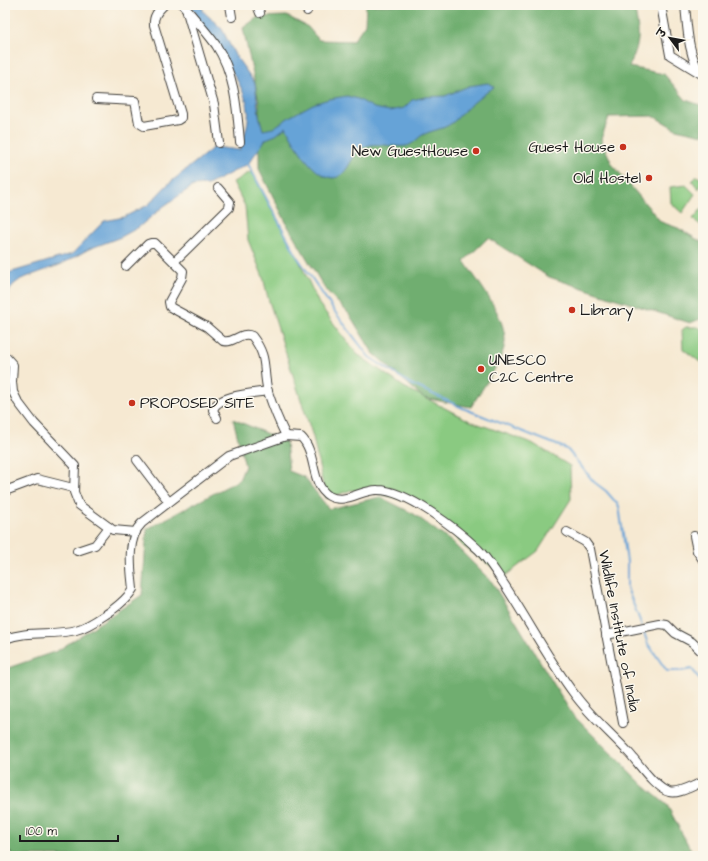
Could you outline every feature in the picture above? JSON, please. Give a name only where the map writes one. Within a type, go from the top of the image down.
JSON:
[{"type":"street","points":[[96,99],[135,101],[139,123],[144,126],[178,120],[181,118],[153,20],[164,5]]},
{"type":"street","points":[[230,5],[232,17]]},
{"type":"street","points":[[661,5],[670,55],[703,74]]},
{"type":"street","points":[[685,5],[690,43],[696,65],[703,74]]},
{"type":"street","points":[[182,6],[211,39],[228,67],[235,98],[240,142]]},
{"type":"street","points":[[182,6],[214,104],[219,143]]},
{"type":"street","points":[[175,262],[229,208],[230,202],[218,188]]},
{"type":"street","points":[[126,266],[148,244],[153,242],[183,271],[183,274],[168,304],[207,327],[223,341],[230,341],[242,334],[252,336],[263,353],[268,391],[286,436]]},
{"type":"street","points":[[5,356],[13,365],[13,392],[18,402],[34,423],[75,466],[73,488],[79,505],[109,528],[116,531],[136,532]]},
{"type":"street","points":[[217,418],[213,410],[215,405],[238,395],[268,391]]},
{"type":"street","points":[[5,640],[28,633],[66,632],[88,626],[115,607],[133,589],[131,560],[136,532],[142,523],[229,456],[286,436],[301,437],[308,445],[319,484],[327,495],[334,498],[343,498],[372,491],[386,491],[414,501],[469,542],[486,558],[576,696],[593,718],[625,748],[658,785],[669,792],[675,792],[703,782]]},
{"type":"street","points":[[137,460],[169,502]]},
{"type":"street","points":[[5,491],[37,480],[73,488]]},
{"type":"street","points":[[77,551],[95,545],[109,528]]},
{"type":"street","name":"Wildlife Institute of India","points":[[567,532],[585,542],[590,549],[623,723]]},
{"type":"street","points":[[694,536],[697,551],[703,560]]},
{"type":"street","points":[[606,635],[660,624],[667,625],[675,633],[692,642],[703,653]]},
{"type":"street","points":[[5,850],[9,856]]},
{"type":"green space","points":[[366,5],[639,5],[635,11],[638,27],[638,39],[629,67],[664,74],[686,100],[703,106],[703,135],[676,129],[653,116],[609,117],[601,139],[612,164],[661,222],[678,228],[703,243],[703,318],[690,323],[549,277],[488,238],[464,261],[496,310],[501,321],[505,342],[501,357],[471,407],[424,398],[373,353],[349,314],[325,289],[289,228],[259,169],[259,102],[243,28],[258,17],[287,16],[308,27],[319,40],[353,41],[365,24]]},
{"type":"green space","points":[[252,171],[298,258],[319,304],[357,354],[404,387],[470,421],[532,443],[570,466],[571,499],[538,551],[505,576],[463,546],[427,506],[380,494],[351,490],[326,499],[313,437],[268,298],[263,277],[248,240],[245,206],[233,182]]},
{"type":"green space","points":[[697,176],[703,180],[699,189],[692,181]]},
{"type":"green space","points":[[686,185],[695,194],[682,213],[671,203],[670,187]]},
{"type":"green space","points":[[703,207],[703,227],[693,219]]},
{"type":"green space","points":[[686,327],[698,327],[703,330],[703,362],[700,362],[683,349],[682,330]]},
{"type":"green space","points":[[233,419],[286,442],[289,471],[304,477],[329,509],[380,497],[414,514],[453,543],[492,582],[572,714],[644,786],[667,805],[694,856],[11,856],[5,850],[5,669],[57,651],[142,595],[147,529],[239,480],[245,466]]},
{"type":"water","points":[[192,5],[201,5],[204,12],[222,29],[235,55],[255,83],[259,115],[263,130],[273,128],[313,104],[329,99],[347,96],[358,99],[374,108],[390,111],[404,108],[412,100],[425,97],[445,96],[469,86],[488,83],[494,87],[470,105],[452,123],[421,136],[410,145],[365,146],[356,153],[343,173],[334,178],[321,174],[309,163],[303,156],[286,127],[276,135],[266,139],[248,164],[208,185],[193,186],[164,206],[139,227],[121,237],[89,249],[62,264],[21,279],[13,285],[5,299],[5,274],[72,254],[104,221],[124,217],[148,205],[167,185],[214,147],[240,150],[248,120],[247,106],[243,92],[226,62],[206,32]]},
{"type":"waterway","points":[[248,164],[298,258],[335,312],[369,357],[411,384],[465,409],[567,449],[594,482],[606,491],[619,506],[627,562],[627,588],[642,626]]},
{"type":"waterway","points":[[643,630],[648,644],[667,671],[692,669],[703,684]]},
{"type":"place","name":"Guest House","points":[[623,147]]},
{"type":"place","name":"New GuestHouse","points":[[476,151]]},
{"type":"place","name":"Old Hostel","points":[[649,178]]},
{"type":"place","name":"Library","points":[[572,310]]},
{"type":"place","name":"UNESCO C2C Centre","points":[[481,369]]},
{"type":"place","name":"PROPOSED SITE","points":[[132,403]]}]
